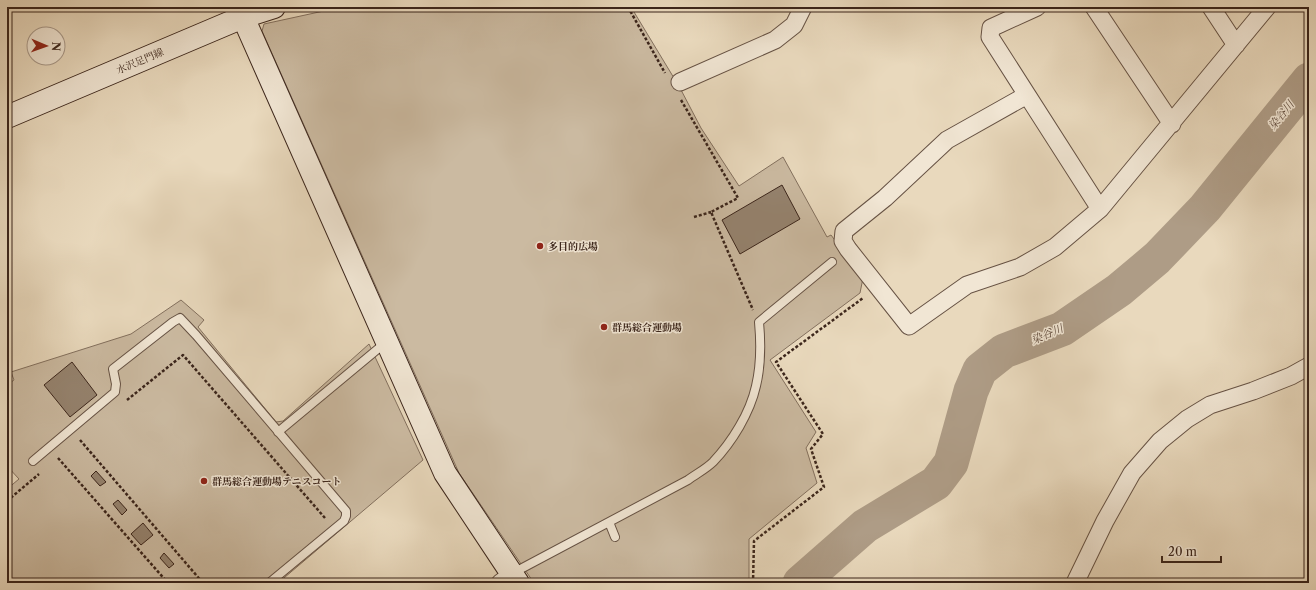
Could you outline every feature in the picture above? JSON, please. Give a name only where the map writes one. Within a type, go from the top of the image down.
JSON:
[{"type":"street","name":"水沢足門線","points":[[7,117],[243,17],[274,7]]},
{"type":"street","points":[[675,81],[775,40],[794,26],[803,7]]},
{"type":"street","points":[[1037,7],[991,28],[990,37],[1100,209]]},
{"type":"street","points":[[1094,7],[1172,124]]},
{"type":"street","points":[[1211,7],[1236,45]]},
{"type":"street","points":[[1027,95],[947,140],[885,198],[844,231],[843,241],[909,326],[967,285],[1020,267],[1055,247],[1100,209],[1172,124],[1267,7]]},
{"type":"street","points":[[243,17],[445,474],[510,580]]},
{"type":"street","points":[[1075,583],[1104,521],[1132,473],[1160,441],[1186,419],[1210,405],[1291,376],[1309,366]]},
{"type":"lane","points":[[510,580],[609,522],[688,480],[712,462],[728,443],[741,423],[756,386],[761,343],[759,322],[832,262]]},
{"type":"lane","points":[[33,462],[114,392],[116,384],[113,369],[180,318],[346,511],[344,521],[269,583]]},
{"type":"lane","points":[[278,432],[387,342]]},
{"type":"lane","points":[[609,522],[615,537]]},
{"type":"path","points":[[628,7],[675,81]]},
{"type":"path","points":[[681,99],[738,198],[711,212],[694,217]]},
{"type":"path","points":[[711,212],[759,322]]},
{"type":"path","points":[[753,583],[754,541],[824,487],[811,449],[823,434],[776,362],[865,297],[868,274]]},
{"type":"path","points":[[124,403],[182,355],[326,520]]},
{"type":"path","points":[[74,445],[85,435]]},
{"type":"path","points":[[80,440],[203,583]]},
{"type":"path","points":[[53,462],[64,453]]},
{"type":"path","points":[[58,458],[168,583]]},
{"type":"path","points":[[7,501],[42,472]]},
{"type":"shaded area","name":"群馬総合運動場","points":[[342,7],[631,7],[680,88],[701,128],[739,186],[783,157],[827,237],[831,235],[863,278],[860,293],[770,360],[816,432],[806,448],[817,483],[749,539],[749,583],[534,583],[459,473],[262,31],[264,24]]},
{"type":"shaded area","points":[[181,300],[204,320],[198,327],[276,422],[283,421],[369,344],[423,460],[278,583],[7,583],[7,489],[19,479],[7,466],[7,385],[14,380],[11,372],[131,334]]},
{"type":"building","points":[[782,185],[800,219],[740,254],[722,220]]},
{"type":"building","points":[[72,362],[97,395],[70,417],[44,385]]},
{"type":"building","points":[[96,471],[106,482],[100,486],[91,476]]},
{"type":"building","points":[[118,500],[127,510],[122,515],[113,504]]},
{"type":"building","points":[[143,523],[153,535],[141,545],[131,534]]},
{"type":"building","points":[[164,553],[174,564],[169,568],[160,558]]},
{"type":"waterway","name":"染谷川","points":[[800,583],[865,526],[936,483],[951,463],[971,391],[980,370],[1004,351],[1062,329],[1119,290],[1157,258],[1205,208],[1309,80]]},
{"type":"place","name":"多目的広場","points":[[540,246]]},
{"type":"place","name":"群馬総合運動場","points":[[604,327]]},
{"type":"place","name":"群馬総合運動場テニスコート","points":[[204,481]]}]
